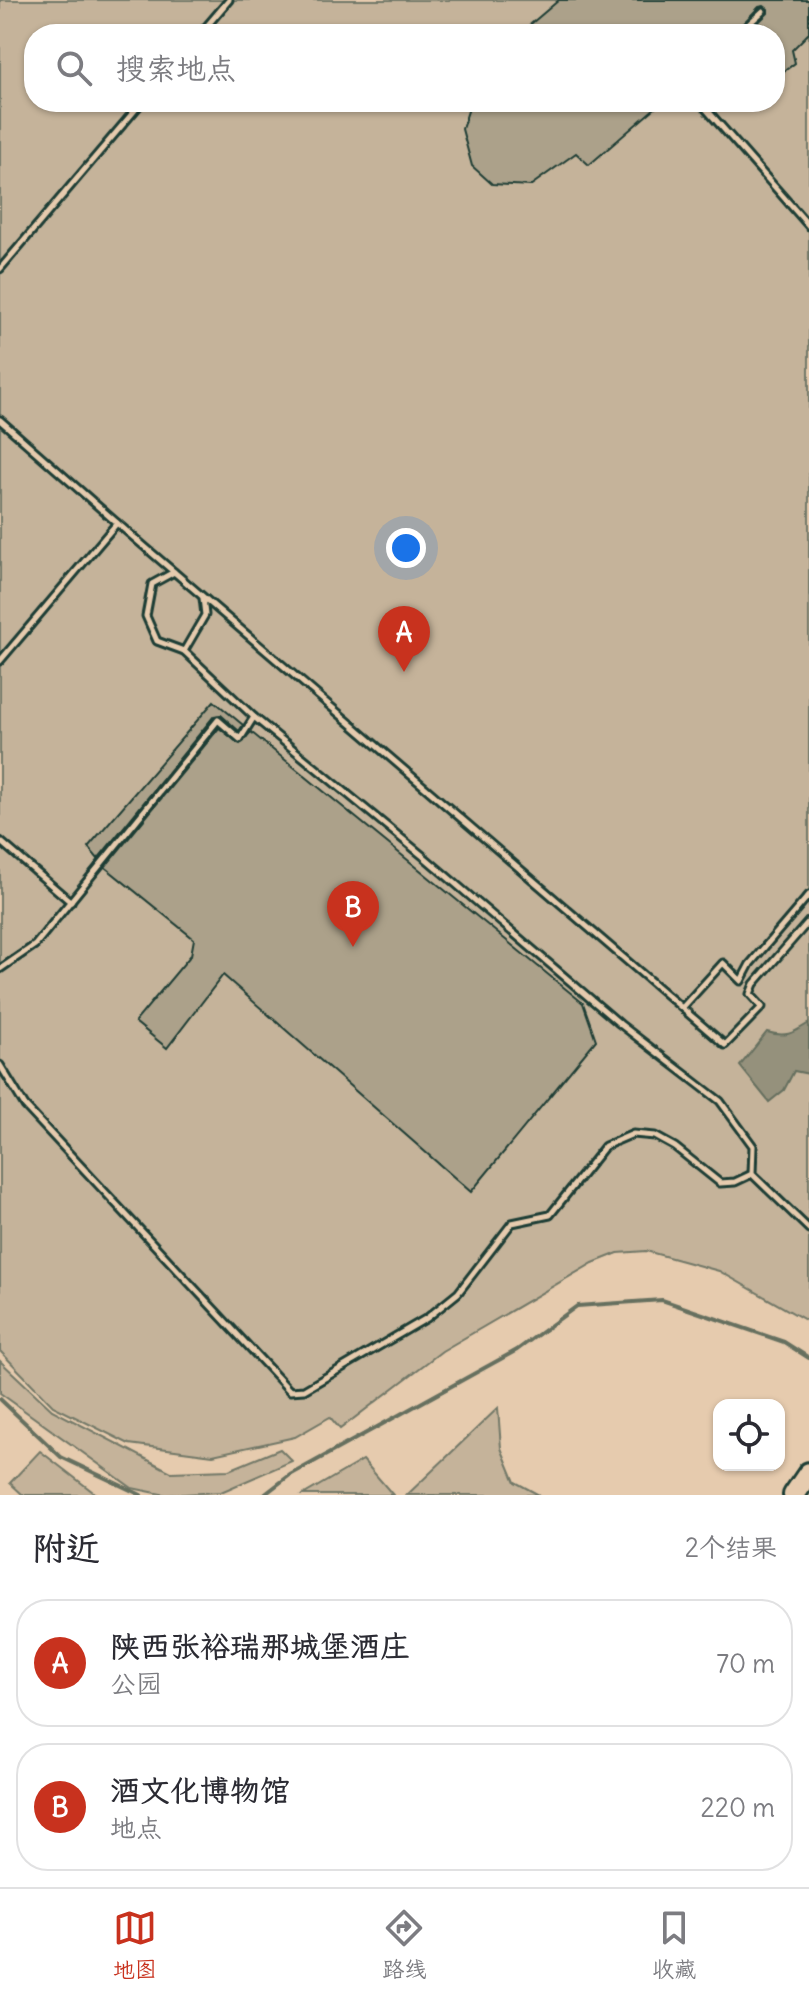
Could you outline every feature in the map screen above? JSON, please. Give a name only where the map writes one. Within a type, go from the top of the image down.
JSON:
[{"type":"highway","points":[[794,1495],[809,1473]]},
{"type":"lane","points":[[209,24],[229,0]]},
{"type":"lane","points":[[749,24],[763,11]]},
{"type":"lane","points":[[0,269],[133,112]]},
{"type":"lane","points":[[709,112],[809,226]]},
{"type":"lane","points":[[0,420],[725,1045],[762,1007],[750,994],[754,984],[809,921]]},
{"type":"lane","points":[[0,661],[117,523]]},
{"type":"lane","points":[[174,572],[152,584],[146,616],[157,641],[184,651],[254,717],[620,1024],[720,1101],[753,1146],[752,1174],[809,1229]]},
{"type":"lane","points":[[184,651],[205,615],[202,596]]},
{"type":"lane","points":[[0,969],[35,945],[218,720],[240,739],[254,717]]},
{"type":"lane","points":[[0,841],[71,902]]},
{"type":"lane","points":[[682,1008],[723,963],[741,981],[750,964],[809,895]]},
{"type":"lane","points":[[0,1065],[25,1106],[290,1391],[304,1390],[414,1326],[448,1302],[512,1223],[550,1215],[605,1146],[633,1134],[655,1136],[675,1147],[720,1183],[735,1182],[752,1174]]},
{"type":"shaded area","points":[[0,0],[809,0],[809,1322],[719,1271],[646,1251],[618,1253],[593,1263],[442,1351],[340,1429],[330,1417],[295,1437],[213,1455],[129,1444],[53,1406],[0,1351]]},
{"type":"shaded area","points":[[809,1023],[809,1074],[794,1071],[784,1090],[769,1102],[740,1066],[767,1032],[789,1034]]},
{"type":"shaded area","points":[[0,1361],[52,1410],[171,1472],[229,1470],[280,1449],[292,1461],[221,1492],[166,1495],[132,1488],[0,1393]]},
{"type":"shaded area","points":[[498,1408],[501,1448],[515,1482],[539,1495],[407,1495]]},
{"type":"shaded area","points":[[40,1451],[97,1495],[23,1495],[10,1483]]},
{"type":"shaded area","points":[[363,1460],[393,1495],[303,1495]]},
{"type":"building","points":[[559,0],[809,0],[809,33],[792,50],[795,63],[785,70],[785,24],[756,24],[768,13],[764,6],[759,7],[743,24],[531,24]]},
{"type":"building","points":[[468,112],[650,112],[589,165],[576,153],[530,186],[492,184],[472,166],[462,129]]},
{"type":"building","points":[[214,701],[243,725],[239,731],[221,715],[214,716],[98,859],[88,847]]},
{"type":"building","points":[[219,728],[240,744],[251,732],[583,1003],[596,1040],[471,1192],[223,975],[167,1048],[135,1022],[191,955],[194,939],[105,867]]},
{"type":"waterway","points":[[264,1495],[290,1475],[517,1350],[577,1306],[662,1300],[784,1342],[809,1358]]},
{"type":"waterway","points":[[0,1399],[61,1457],[141,1495]]},
{"type":"place","name":"陕西张裕瑞那城堡酒庄","points":[[404,672]]},
{"type":"place","name":"酒文化博物馆","points":[[353,947]]}]
